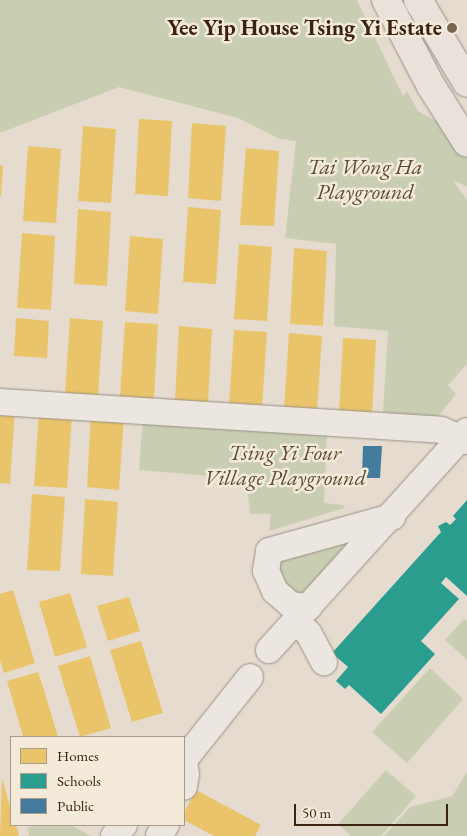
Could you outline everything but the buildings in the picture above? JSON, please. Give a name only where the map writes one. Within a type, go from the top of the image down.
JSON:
[{"type":"main road","points":[[386,0],[431,86],[467,143]]},
{"type":"main road","points":[[418,0],[467,83]]},
{"type":"street","points":[[0,402],[440,430],[465,436],[269,650]]},
{"type":"street","points":[[324,662],[309,634],[302,614],[275,591],[266,571],[269,551],[393,516]]},
{"type":"street","points":[[185,760],[250,677]]},
{"type":"street","points":[[185,768],[185,780]]},
{"type":"street","points":[[114,836],[123,826]]},
{"type":"green space","name":"Tai Wong Ha Playground","points":[[0,0],[357,0],[403,96],[407,91],[418,111],[450,129],[467,152],[467,187],[453,180],[467,200],[467,364],[448,385],[456,394],[436,419],[387,418],[383,413],[388,331],[334,326],[336,244],[285,238],[296,141],[280,139],[238,118],[119,87],[0,133]]},
{"type":"green space","name":"Tsing Yi Four Village Playground","points":[[143,416],[327,434],[324,503],[344,505],[345,508],[269,531],[271,514],[250,514],[247,486],[235,486],[232,478],[139,470]]},
{"type":"green space","points":[[353,536],[351,551],[299,598],[285,591],[276,562]]},
{"type":"green space","points":[[464,619],[467,621],[467,660],[445,640]]},
{"type":"green space","points":[[430,668],[463,699],[407,763],[372,732]]},
{"type":"green space","points":[[386,770],[416,796],[381,836],[351,836],[338,824]]},
{"type":"green space","points":[[467,772],[467,836],[384,836],[410,807],[452,796]]},
{"type":"green space","points":[[34,826],[73,826],[91,836],[29,836],[27,828]]},
{"type":"place","name":"Yee Yip House Tsing Yi Estate","points":[[452,28]]}]
